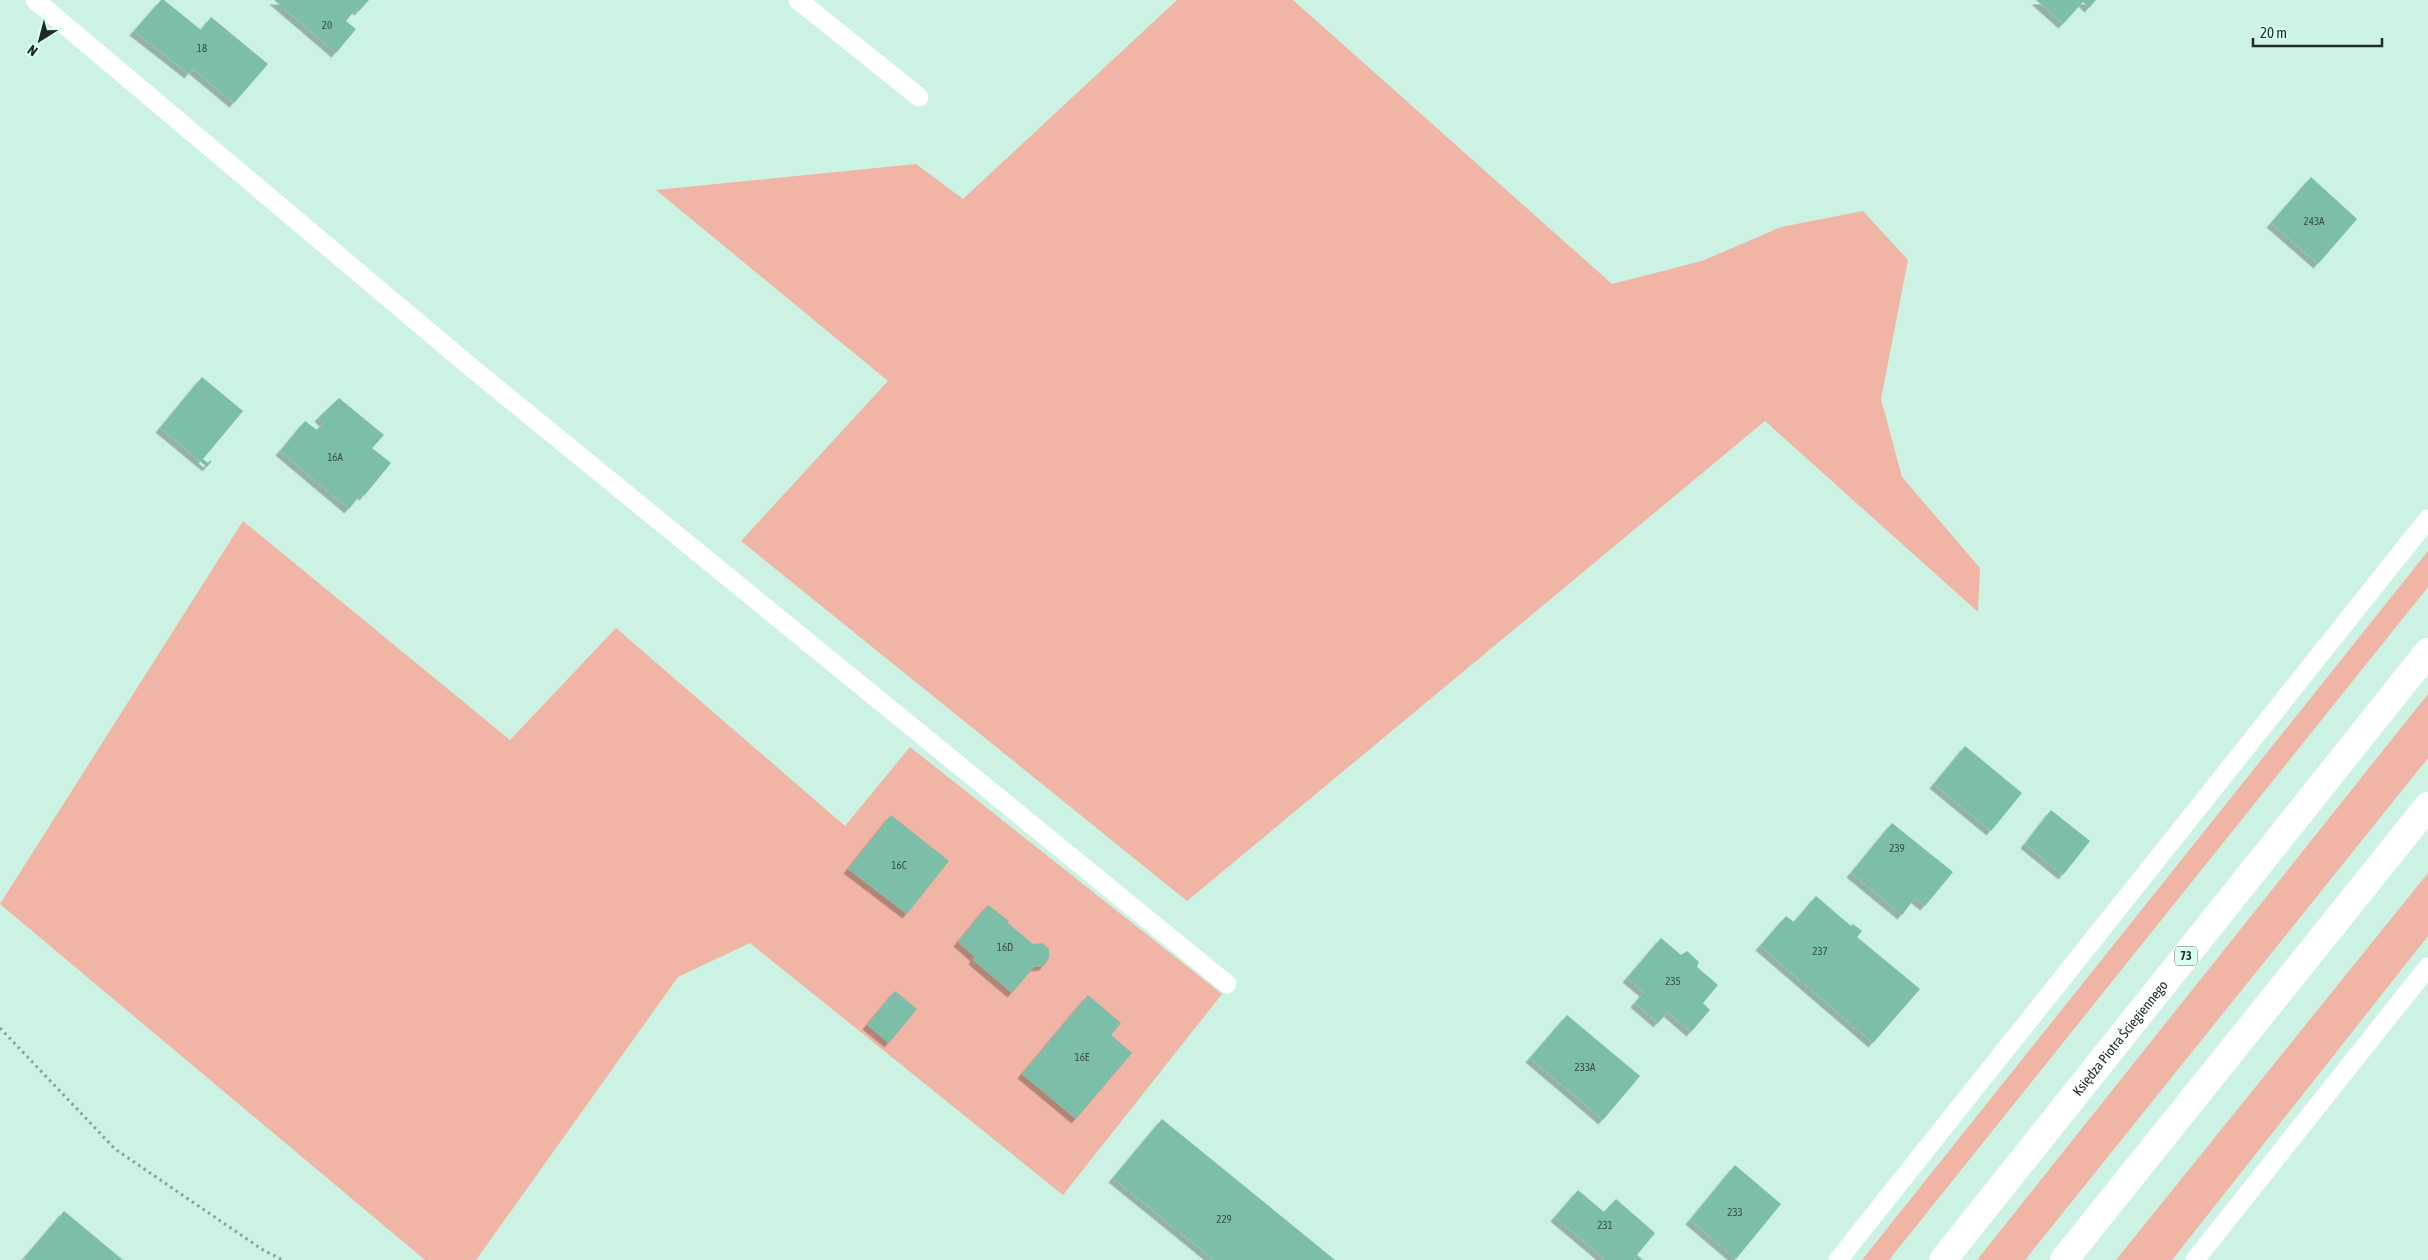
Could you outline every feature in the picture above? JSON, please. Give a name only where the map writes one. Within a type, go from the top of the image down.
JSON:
[{"type":"main road","name":"Księdza Piotra Ściegiennego","points":[[1943,1260],[2428,652]]},
{"type":"main road","points":[[2064,1260],[2428,806]]},
{"type":"lane","points":[[35,0],[473,369],[1227,984]]},
{"type":"lane","points":[[798,0],[919,97]]},
{"type":"lane","points":[[1838,1260],[2428,519]]},
{"type":"lane","points":[[2195,1260],[2428,967]]},
{"type":"path","points":[[0,1028],[115,1149],[263,1250],[283,1260]]},
{"type":"shaded area","points":[[1177,0],[1293,0],[1612,284],[1702,261],[1781,227],[1863,211],[1908,260],[1881,399],[1902,477],[1980,568],[1978,612],[1765,421],[1187,901],[741,541],[888,381],[656,190],[916,164],[963,199]]},
{"type":"shaded area","points":[[243,521],[510,740],[616,628],[845,826],[910,747],[1222,994],[1063,1195],[750,943],[678,977],[476,1260],[425,1260],[0,904]]},
{"type":"shaded area","points":[[2428,551],[2428,587],[1889,1260],[1862,1260]]},
{"type":"shaded area","points":[[2428,694],[2428,758],[2025,1260],[1977,1260]]},
{"type":"shaded area","points":[[2428,873],[2428,936],[2172,1260],[2116,1260]]},
{"type":"building","points":[[161,0],[164,0],[201,30],[211,17],[268,64],[234,103],[193,69],[189,74],[134,31]]},
{"type":"building","points":[[274,0],[369,0],[359,11],[356,9],[346,21],[356,29],[336,53]]},
{"type":"building","points":[[2036,0],[2096,0],[2089,8],[2083,2],[2063,24]]},
{"type":"building","points":[[2311,177],[2357,219],[2318,264],[2271,223]]},
{"type":"building","points":[[202,377],[243,411],[203,459],[208,463],[210,460],[211,462],[207,467],[160,428]]},
{"type":"building","points":[[339,398],[384,435],[372,448],[391,463],[364,496],[361,494],[349,509],[280,451],[305,421],[317,430],[324,422],[319,417]]},
{"type":"building","points":[[1965,746],[2022,793],[1991,831],[1934,784]]},
{"type":"building","points":[[2051,810],[2090,841],[2063,875],[2025,844]]},
{"type":"building","points":[[891,815],[949,861],[907,914],[848,869]]},
{"type":"building","points":[[1892,823],[1953,872],[1925,906],[1915,898],[1902,915],[1851,873]]},
{"type":"building","points":[[1816,896],[1851,926],[1853,924],[1862,931],[1857,937],[1920,989],[1873,1043],[1760,946],[1786,916],[1794,922]]},
{"type":"building","points":[[988,905],[1009,921],[1008,923],[1033,944],[1042,943],[1049,949],[1049,958],[1044,966],[1034,967],[1012,993],[973,960],[975,957],[958,942]]},
{"type":"building","points":[[1661,938],[1681,955],[1687,951],[1699,962],[1697,967],[1718,985],[1703,1003],[1710,1010],[1691,1032],[1668,1012],[1658,1023],[1635,1003],[1644,992],[1627,978]]},
{"type":"building","points":[[895,991],[917,1009],[889,1043],[867,1025]]},
{"type":"building","points":[[1088,995],[1121,1023],[1111,1035],[1132,1053],[1076,1119],[1022,1074]]},
{"type":"building","points":[[1567,1015],[1640,1076],[1603,1120],[1530,1058]]},
{"type":"building","points":[[1162,1119],[1335,1260],[1214,1260],[1113,1178]]},
{"type":"building","points":[[1735,1165],[1781,1204],[1736,1259],[1690,1220]]},
{"type":"building","points":[[1578,1190],[1604,1212],[1616,1199],[1655,1233],[1637,1255],[1643,1260],[1606,1260],[1555,1217]]},
{"type":"building","points":[[64,1211],[123,1260],[27,1260],[24,1258]]}]
